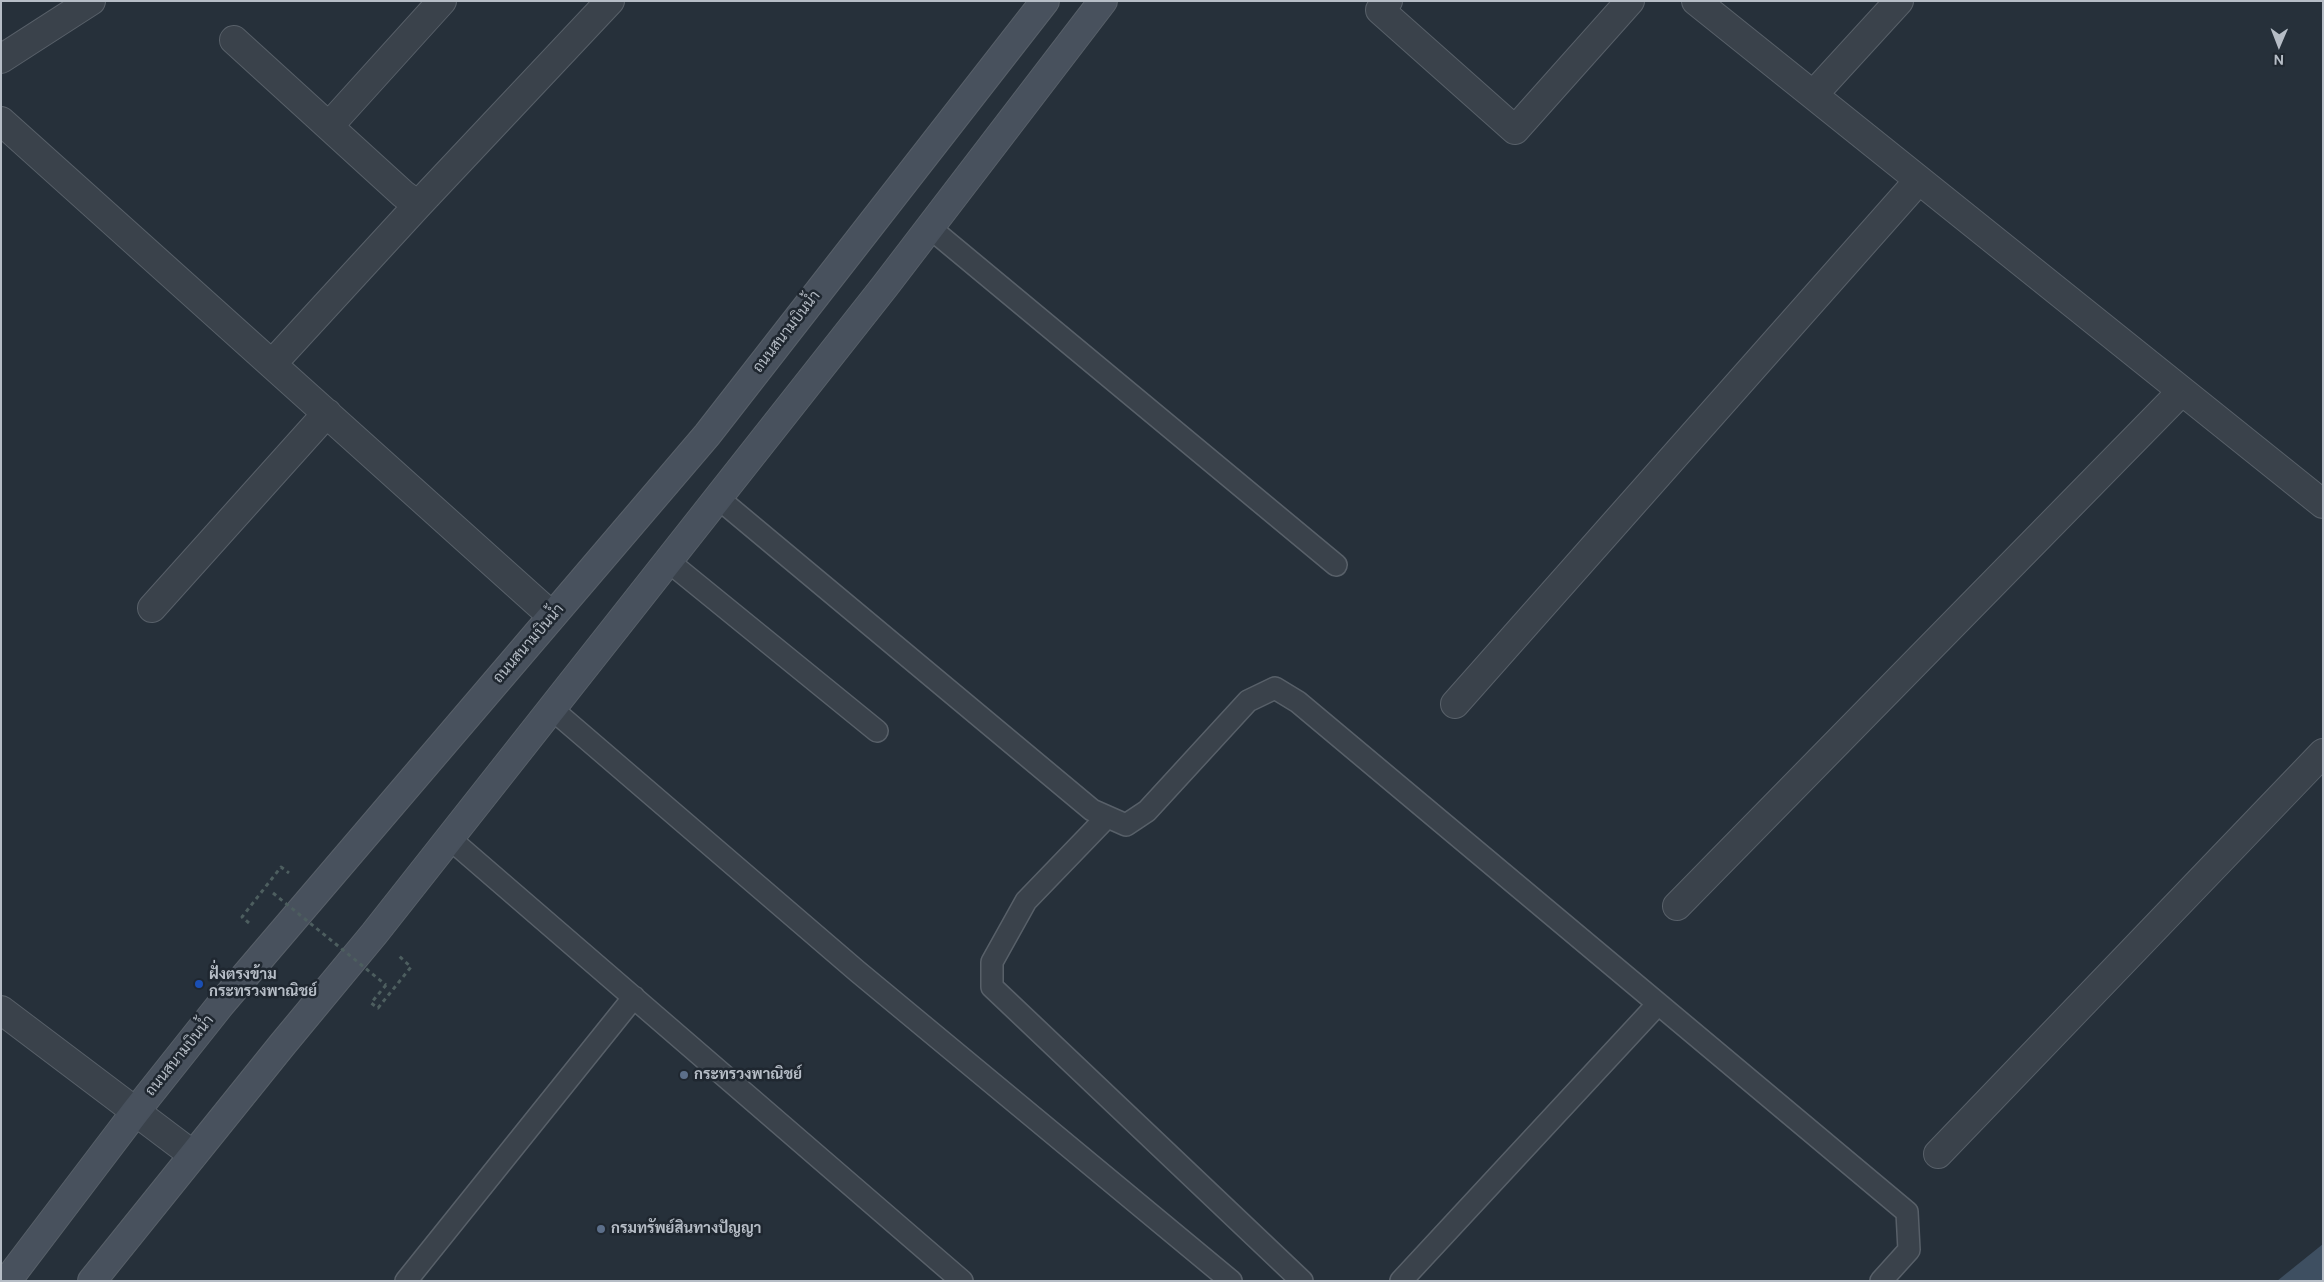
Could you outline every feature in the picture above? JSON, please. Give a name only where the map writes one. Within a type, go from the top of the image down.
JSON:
[{"type":"main road","name":"ถนนสนามบินน้ำ","points":[[7,1281],[136,1111],[227,997],[707,435],[1045,1]]},
{"type":"main road","points":[[92,1281],[374,934],[552,709],[1103,1]]},
{"type":"street","points":[[1,59],[91,1]]},
{"type":"street","points":[[329,126],[442,1]]},
{"type":"street","points":[[272,364],[418,205],[610,1]]},
{"type":"street","points":[[1388,1],[1380,10],[1515,130],[1630,1]]},
{"type":"street","points":[[1696,1],[2323,504]]},
{"type":"street","points":[[1813,95],[1899,1]]},
{"type":"street","points":[[234,40],[418,205]]},
{"type":"street","points":[[1,121],[552,616]]},
{"type":"street","points":[[1455,704],[1919,180]]},
{"type":"street","points":[[1677,906],[2182,391]]},
{"type":"street","points":[[152,608],[327,413]]},
{"type":"street","points":[[1938,1154],[2323,754]]},
{"type":"street","points":[[1,1010],[193,1156]]},
{"type":"lane","points":[[929,227],[1336,565]]},
{"type":"lane","points":[[718,498],[1092,810],[1126,825],[1147,811],[1248,701],[1275,688],[1298,702],[1907,1212],[1909,1250],[1881,1281]]},
{"type":"lane","points":[[668,561],[877,731]]},
{"type":"lane","points":[[552,709],[857,971],[1231,1281]]},
{"type":"lane","points":[[1107,817],[1026,902],[992,962],[992,987],[1302,1281]]},
{"type":"lane","points":[[449,838],[962,1281]]},
{"type":"lane","points":[[406,1281],[634,997]]},
{"type":"lane","points":[[1401,1281],[1658,1004]]},
{"type":"path","points":[[242,917],[281,867],[289,873],[284,880]]},
{"type":"path","points":[[278,886],[273,893],[386,985],[371,1003],[378,1008],[411,968]]},
{"type":"water","points":[[2323,1244],[2323,1281],[2277,1281]]},
{"type":"place","name":"ฝั่งตรงข้าม กระทรวงพาณิชย์","points":[[199,984]]},
{"type":"place","name":"กระทรวงพาณิชย์","points":[[684,1075]]},
{"type":"place","name":"กรมทรัพย์สินทางปัญญา","points":[[601,1229]]}]
